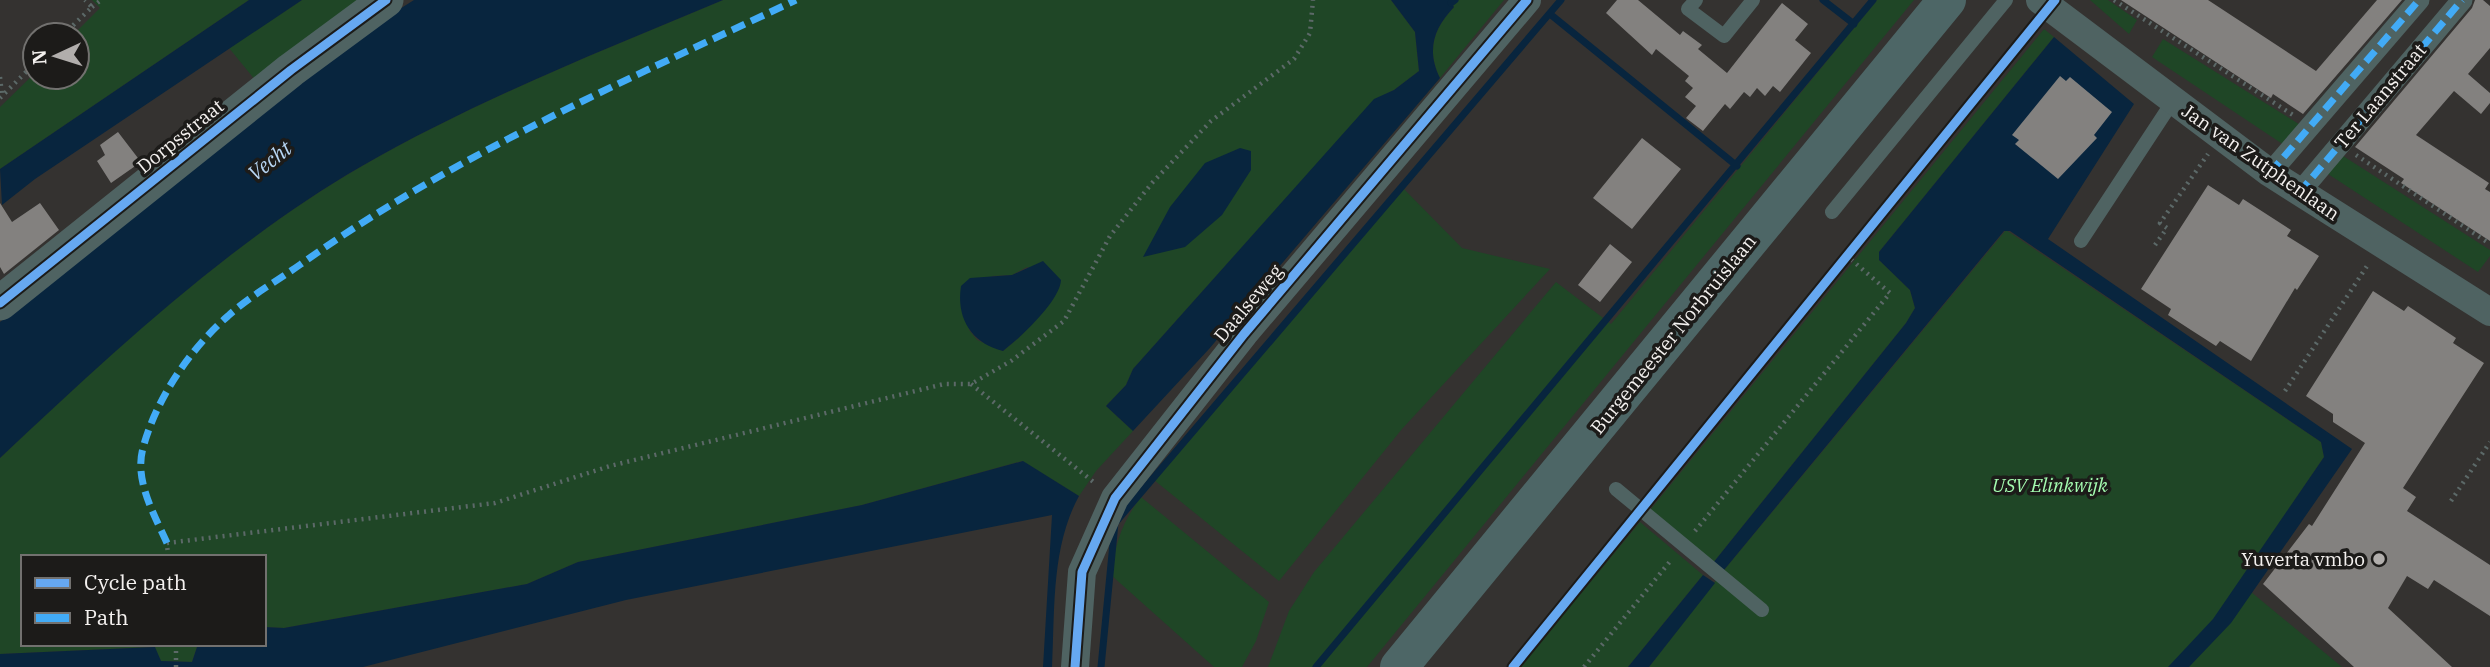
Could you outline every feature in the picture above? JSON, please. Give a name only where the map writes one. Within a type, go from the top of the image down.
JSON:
[{"type":"main road","name":"Burgemeester Norbruislaan","points":[[1399,667],[1947,0]]},
{"type":"street","name":"Dorpsstraat","points":[[0,303],[291,70],[386,0]]},
{"type":"street","name":"Daalseweg","points":[[1076,667],[1082,572],[1115,498],[1244,334],[1527,0]]},
{"type":"street","name":"Jan van Zutphenlaan","points":[[2040,0],[2270,173],[2490,312]]},
{"type":"street","name":"Ter Laanstraat","points":[[2270,173],[2419,0]]},
{"type":"street","name":"Ter Laanstraat","points":[[2299,193],[2462,0]]},
{"type":"lane","points":[[1696,0],[1688,9],[1724,36],[1753,0]]},
{"type":"lane","points":[[1832,212],[2006,0]]},
{"type":"lane","points":[[2081,242],[2173,101]]},
{"type":"lane","points":[[1616,489],[1762,610]]},
{"type":"path","points":[[85,0],[92,6]]},
{"type":"path","points":[[77,21],[101,0]]},
{"type":"path","points":[[168,555],[167,543],[495,503],[610,466],[944,384],[971,384],[1011,361],[1064,321],[1110,236],[1152,183],[1211,121],[1294,59],[1310,33],[1312,0]]},
{"type":"path","points":[[0,77],[1,97]]},
{"type":"path","points":[[1,97],[21,77]]},
{"type":"path","points":[[2155,245],[2167,228],[2160,223],[2221,136]]},
{"type":"path","points":[[2284,391],[2381,244]]},
{"type":"path","points":[[1838,267],[1856,246]]},
{"type":"path","points":[[1584,667],[1890,293],[1847,256]]},
{"type":"path","points":[[971,384],[1115,498]]},
{"type":"path","points":[[2451,501],[2490,442]]},
{"type":"path","points":[[176,646],[176,667]]},
{"type":"green space","points":[[92,0],[249,0],[0,169],[0,107],[21,87],[21,91],[91,91],[91,21],[87,21],[100,8]]},
{"type":"green space","points":[[302,0],[366,0],[256,81],[229,48]]},
{"type":"green space","points":[[723,0],[1391,0],[1415,32],[1419,71],[1394,90],[1374,100],[1133,369],[1126,385],[1106,406],[1133,431],[1096,471],[1079,496],[1022,461],[862,505],[578,562],[527,584],[284,628],[266,627],[266,555],[21,555],[21,646],[197,646],[192,662],[161,661],[154,647],[0,654],[0,458],[128,340],[265,229],[362,166],[450,119],[540,77]],"holes":[[[1027,267],[1060,286],[1049,304],[1003,351],[977,340],[969,330],[992,276],[1012,275]]]},
{"type":"green space","points":[[1449,0],[1504,0],[1440,78],[1433,58],[1434,40],[1441,23],[1454,7]]},
{"type":"green space","points":[[1877,0],[1914,0],[1367,667],[1268,667],[1289,611],[1314,572],[1556,282],[1611,324]]},
{"type":"green space","points":[[2090,0],[2108,0],[2137,20],[2129,34]]},
{"type":"green space","points":[[2044,29],[2054,37],[1879,252],[1879,260],[1910,290],[1915,308],[1906,323],[1713,563],[1650,510]]},
{"type":"green space","points":[[2163,39],[2302,126],[2284,145],[2152,57]]},
{"type":"green space","points":[[2340,154],[2490,250],[2490,256],[2478,272],[2325,172]]},
{"type":"green space","points":[[1402,187],[1462,248],[1550,269],[1402,429],[1279,581],[1154,480]]},
{"type":"green space","name":"USV Elinkwijk","points":[[2006,230],[2321,442],[2324,457],[2239,582],[2342,667],[1649,667],[1724,570]]},
{"type":"green space","points":[[1141,497],[1269,602],[1256,641],[1242,667],[1214,667],[1111,575],[1120,534]]},
{"type":"green space","points":[[1640,522],[1703,575],[1628,667],[1520,667]]},
{"type":"water","points":[[249,0],[302,0],[35,179],[2,205],[0,169]]},
{"type":"water","name":"Vecht","points":[[414,0],[723,0],[450,119],[362,166],[313,196],[265,229],[173,302],[0,458],[0,322],[368,29]]},
{"type":"water","points":[[1391,0],[1449,0],[1454,7],[1441,23],[1434,40],[1433,58],[1440,78],[1209,349],[1133,431],[1106,406],[1126,385],[1133,369],[1374,99],[1394,90],[1419,71],[1415,32]]},
{"type":"water","points":[[2054,37],[2134,104],[2048,239],[2352,449],[2231,623],[2189,667],[2168,667],[2213,619],[2324,457],[2321,442],[2010,231],[2004,231],[1724,570],[1713,563],[1906,323],[1915,308],[1910,290],[1879,260],[1879,252]]},
{"type":"water","points":[[1240,148],[1251,151],[1251,170],[1222,215],[1185,247],[1143,257],[1170,207],[1205,163]]},
{"type":"water","points":[[1043,261],[1061,280],[1059,289],[1047,308],[1003,351],[982,342],[968,328],[964,319],[961,286],[970,278],[1012,275]]},
{"type":"water","points":[[1023,461],[1079,496],[1063,536],[1059,557],[1054,601],[1052,667],[1043,667],[1052,515],[626,600],[363,667],[0,667],[0,654],[155,647],[161,661],[192,662],[197,646],[266,646],[266,627],[284,628],[527,584],[578,562],[862,505]]},
{"type":"water","points":[[1703,575],[1715,583],[1649,667],[1628,667]]},
{"type":"building","points":[[1617,0],[1638,0],[1680,35],[1683,31],[1702,45],[1698,49],[1727,73],[1782,3],[1808,24],[1795,40],[1811,53],[1780,92],[1773,86],[1765,96],[1757,88],[1750,97],[1744,92],[1730,109],[1725,104],[1703,131],[1686,118],[1696,106],[1685,97],[1693,88],[1685,81],[1689,76],[1656,49],[1652,55],[1606,13]]},
{"type":"building","points":[[2121,0],[2208,0],[2316,71],[2377,0],[2402,0],[2303,114],[2273,94],[2271,98]]},
{"type":"building","points":[[2475,0],[2483,0],[2490,6],[2490,48],[2468,74],[2490,93],[2490,103],[2481,114],[2454,91],[2416,135],[2489,183],[2485,189],[2490,192],[2490,241],[2401,183],[2404,179],[2355,147],[2472,8]]},
{"type":"building","points":[[2060,76],[2066,81],[2070,77],[2112,112],[2094,135],[2097,138],[2058,179],[2015,144],[2019,140],[2012,135]]},
{"type":"building","points":[[118,132],[141,162],[111,183],[97,161],[105,155],[100,145]]},
{"type":"building","points":[[1642,138],[1681,169],[1632,229],[1593,198]]},
{"type":"building","points":[[2208,185],[2239,205],[2243,199],[2291,230],[2287,236],[2319,256],[2297,290],[2295,288],[2251,361],[2220,341],[2216,346],[2168,315],[2171,309],[2141,289]]},
{"type":"building","points":[[0,203],[12,222],[40,203],[59,230],[4,274],[0,267]]},
{"type":"building","points":[[1610,244],[1632,262],[1600,302],[1578,285]]},
{"type":"building","points":[[2373,291],[2404,311],[2408,306],[2456,338],[2453,343],[2484,363],[2403,488],[2416,497],[2407,511],[2490,565],[2490,616],[2434,580],[2428,589],[2407,576],[2388,608],[2452,667],[2354,667],[2263,584],[2309,524],[2312,526],[2365,443],[2333,422],[2333,414],[2306,396]]},
{"type":"waterway","points":[[1451,3],[1455,0]]},
{"type":"waterway","points":[[1101,667],[1115,523],[1561,0]]},
{"type":"waterway","points":[[1823,0],[1854,24]]},
{"type":"waterway","points":[[1316,667],[1873,0]]},
{"type":"waterway","points":[[1550,14],[1737,166]]},
{"type":"marked path","points":[[167,543],[143,484],[143,448],[156,411],[176,376],[228,316],[254,295],[359,225],[480,154],[605,90],[796,0]]},
{"type":"marked path","points":[[2270,173],[2419,0]]},
{"type":"marked path","points":[[2299,193],[2462,0]]},
{"type":"cycle path","points":[[0,303],[291,70],[386,0]]},
{"type":"cycle path","points":[[1075,667],[1082,572],[1115,498],[1244,334],[1527,0]]},
{"type":"cycle path","points":[[1513,667],[2055,0]]},
{"type":"place","name":"Yuverta vmbo","points":[[2379,559]]}]
